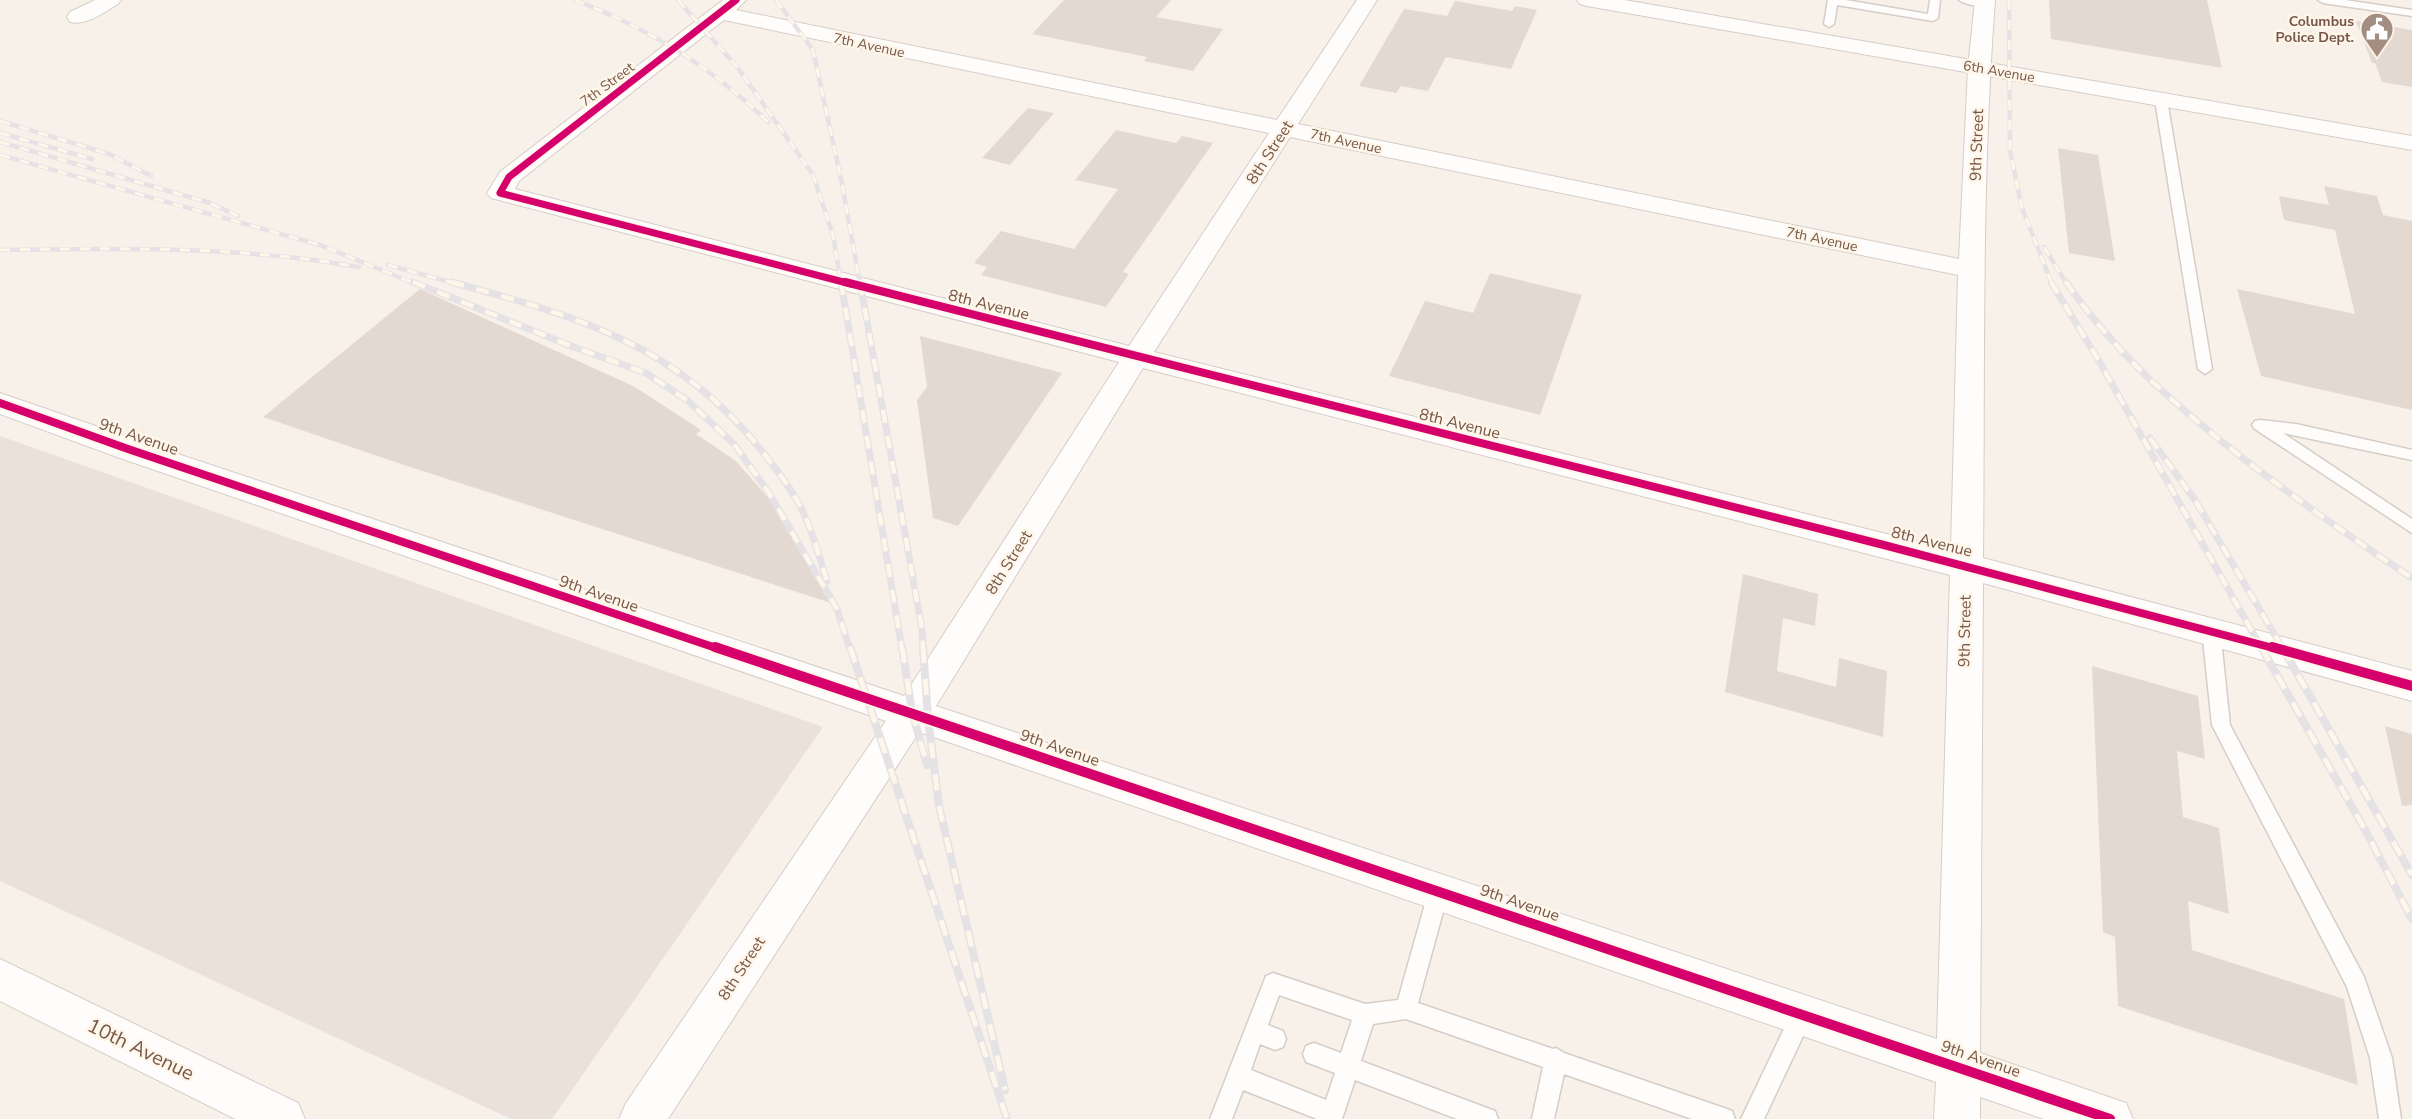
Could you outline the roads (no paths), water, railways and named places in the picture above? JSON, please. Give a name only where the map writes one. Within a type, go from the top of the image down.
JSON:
[{"type":"street","points":[[78,17],[111,0]]},
{"type":"street","name":"8th Street","points":[[642,1119],[912,712],[1136,357],[1367,0]]},
{"type":"street","name":"6th Avenue","points":[[1587,0],[2412,124]]},
{"type":"street","name":"6th Avenue","points":[[1687,0],[1829,24],[2161,100],[2412,143]]},
{"type":"street","name":"9th Street","points":[[1957,1119],[1965,565],[1980,59],[1978,1]]},
{"type":"street","name":"7th Avenue","points":[[728,6],[864,44],[1972,270]]},
{"type":"street","name":"7th Street","points":[[500,193],[509,177],[728,6]]},
{"type":"street","name":"8th Avenue","points":[[500,193],[1136,357],[1965,565],[2412,686]]},
{"type":"street","name":"9th Avenue","points":[[0,403],[128,449],[1439,890],[2110,1119]]},
{"type":"street","name":"10th Avenue","points":[[0,980],[282,1119]]},
{"type":"lane","points":[[1829,24],[1833,1],[1933,18],[1935,0]]},
{"type":"lane","points":[[2323,0],[2412,13]]},
{"type":"lane","points":[[2161,100],[2205,369]]},
{"type":"lane","points":[[2412,455],[2296,429],[2260,425],[2412,527]]},
{"type":"lane","points":[[2211,630],[2221,725],[2357,984],[2381,1058],[2390,1119]]},
{"type":"lane","points":[[1406,1009],[1439,890]]},
{"type":"lane","points":[[1221,1119],[1238,1076],[1265,1035],[1273,983],[1365,1014],[1406,1009],[1724,1119]]},
{"type":"lane","points":[[1238,1076],[1332,1116],[1365,1014]]},
{"type":"lane","points":[[1752,1119],[1803,1014]]},
{"type":"lane","points":[[1314,1054],[1487,1119]]},
{"type":"lane","points":[[1543,1119],[1556,1059]]},
{"type":"railway","points":[[575,0],[629,24],[678,51],[724,83],[768,122]]},
{"type":"railway","points":[[678,0],[738,68],[813,175],[833,235],[841,284]]},
{"type":"railway","points":[[776,0],[813,50],[842,184],[860,284]]},
{"type":"railway","points":[[2009,0],[2010,151],[2022,208],[2052,283]]},
{"type":"railway","points":[[0,121],[109,154],[151,176]]},
{"type":"railway","points":[[0,133],[92,159]]},
{"type":"railway","points":[[0,142],[210,203],[238,216]]},
{"type":"railway","points":[[0,155],[320,245],[416,284]]},
{"type":"railway","points":[[2044,247],[2067,284]]},
{"type":"railway","points":[[0,250],[135,249],[225,252],[270,255],[359,267]]},
{"type":"railway","points":[[388,265],[457,284]]},
{"type":"railway","points":[[413,282],[571,346],[646,373],[688,401],[734,444],[769,493],[837,609],[850,649]]},
{"type":"railway","points":[[451,282],[583,322],[660,360],[696,385],[730,415],[762,451],[788,486],[809,526],[827,581]]},
{"type":"railway","points":[[841,282],[902,649]]},
{"type":"railway","points":[[860,282],[922,629],[923,649]]},
{"type":"railway","points":[[2066,282],[2104,332],[2146,376],[2191,416],[2282,488],[2412,578]]},
{"type":"railway","points":[[2052,283],[2099,361],[2262,649]]},
{"type":"railway","points":[[2150,438],[2195,500],[2283,649]]},
{"type":"railway","points":[[850,647],[1007,1119]]},
{"type":"railway","points":[[902,647],[912,712],[927,765]]},
{"type":"railway","points":[[923,647],[928,718],[939,806],[1005,1090]]},
{"type":"railway","points":[[2261,647],[2364,828],[2412,919]]},
{"type":"railway","points":[[2282,647],[2412,875]]},
{"type":"place","name":"Columbus Police Dept.","points":[[2377,58]]}]
